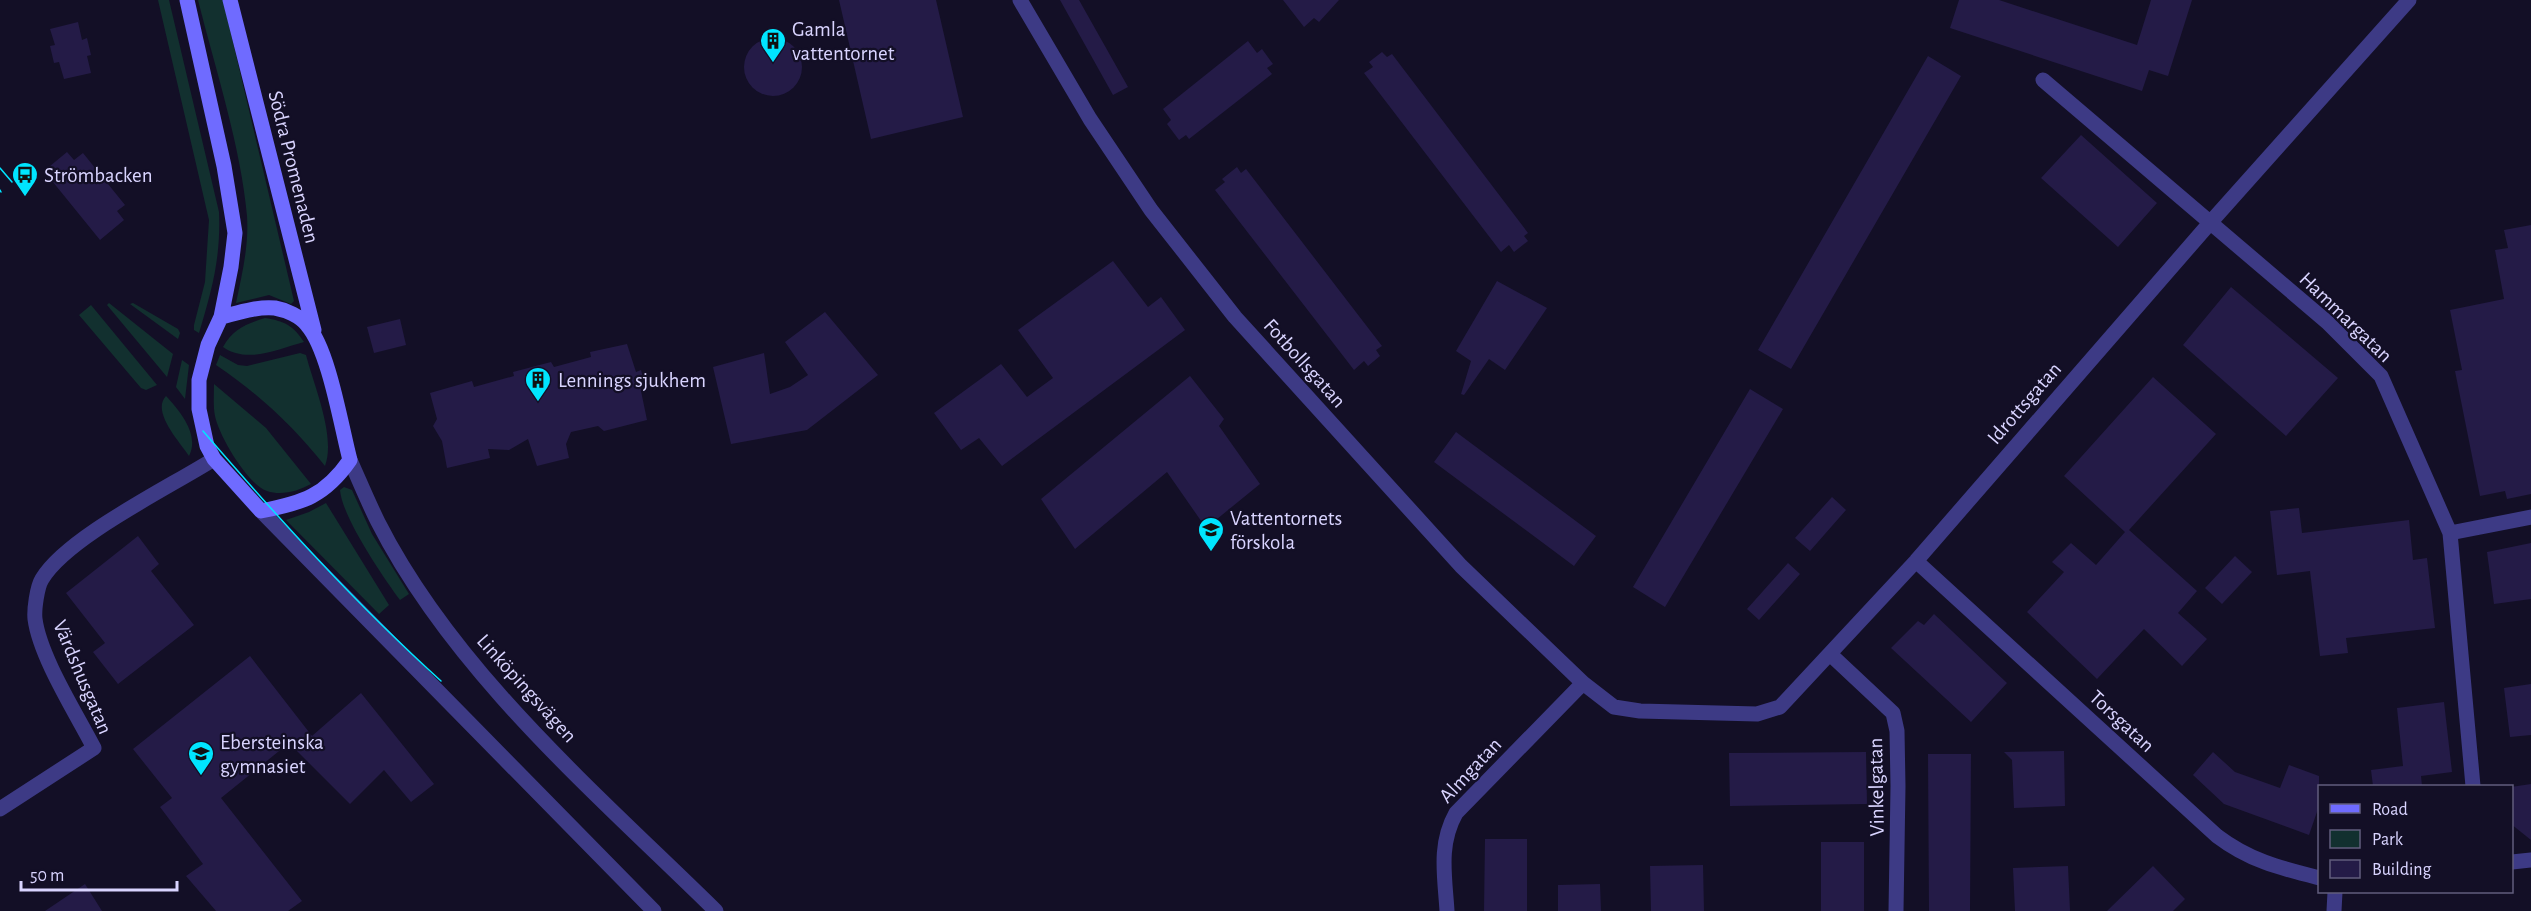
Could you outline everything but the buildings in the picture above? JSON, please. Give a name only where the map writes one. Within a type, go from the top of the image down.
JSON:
[{"type":"main road","points":[[187,0],[224,166],[235,233],[221,317],[208,345],[199,380],[199,409],[207,446],[214,459],[261,511],[290,507],[315,496],[339,476],[350,460],[318,345],[309,326],[301,318],[275,308],[221,317]]},
{"type":"main road","name":"Södra Promenaden","points":[[230,0],[318,345]]},
{"type":"street","name":"Fotbollsgatan","points":[[1020,0],[1090,119],[1151,210],[1235,316],[1461,566],[1583,683],[1614,707]]},
{"type":"street","name":"Idrottsgatan","points":[[1614,707],[1664,712],[1757,714],[1780,707],[1916,561],[2209,224],[2409,0]]},
{"type":"street","name":"Hammargatan","points":[[2043,80],[2209,224],[2327,322],[2381,376],[2450,533],[2474,785]]},
{"type":"street","name":"Värdshusgatan","points":[[0,809],[94,748],[42,645],[35,617],[41,580],[64,554],[91,535],[214,459]]},
{"type":"street","name":"Linköpingsvägen","points":[[350,460],[378,523],[399,557],[432,608],[486,679],[520,718],[716,911]]},
{"type":"street","points":[[261,511],[654,911]]},
{"type":"street","points":[[2450,533],[2531,517]]},
{"type":"street","name":"Torsgatan","points":[[1916,561],[2230,847],[2277,869],[2318,878]]},
{"type":"street","name":"Vinkelgatan","points":[[1830,654],[1893,713],[1897,731],[1898,786],[1896,911]]},
{"type":"street","name":"Almgatan","points":[[1447,911],[1443,849],[1448,826],[1456,813],[1583,683]]},
{"type":"street","points":[[2513,862],[2531,860]]},
{"type":"street","points":[[2334,911],[2335,893]]},
{"type":"green space","points":[[158,0],[169,0],[219,212],[219,244],[215,273],[199,333],[194,330],[194,325],[205,282],[209,220]]},
{"type":"green space","points":[[198,0],[223,0],[294,301],[291,304],[269,295],[236,303],[247,238],[244,190],[227,108]]},
{"type":"green space","points":[[109,303],[173,354],[167,377],[107,305]]},
{"type":"green space","points":[[133,303],[178,329],[180,333],[178,339],[130,304]]},
{"type":"green space","points":[[91,305],[157,385],[146,390],[141,388],[79,315]]},
{"type":"green space","points":[[265,318],[288,325],[304,342],[252,355],[232,352],[223,347],[241,328]]},
{"type":"green space","points":[[300,353],[306,355],[323,411],[328,440],[325,466],[275,411],[216,365],[220,355],[238,365],[247,366]]},
{"type":"green space","points":[[182,360],[189,365],[185,399],[176,387]]},
{"type":"green space","points":[[214,384],[266,428],[311,484],[295,491],[278,493],[267,491],[251,480],[235,459],[218,425],[214,408]]},
{"type":"green space","points":[[166,396],[187,424],[192,440],[189,456],[164,418],[162,403]]},
{"type":"green space","points":[[344,487],[352,490],[372,534],[409,594],[400,600],[355,531],[342,502],[340,490]]},
{"type":"green space","points":[[326,503],[389,605],[379,614],[286,520]]},
{"type":"tram line","points":[[0,168],[12,182]]},
{"type":"tram line","points":[[203,431],[318,560],[378,622],[441,681]]},
{"type":"place","name":"Gamla vattentornet","points":[[773,64]]},
{"type":"place","name":"Strömbacken","points":[[25,198]]},
{"type":"place","name":"Lennings sjukhem","points":[[538,403]]},
{"type":"place","name":"Vattentornets förskola","points":[[1211,553]]},
{"type":"place","name":"Ebersteinska gymnasiet","points":[[201,777]]}]
